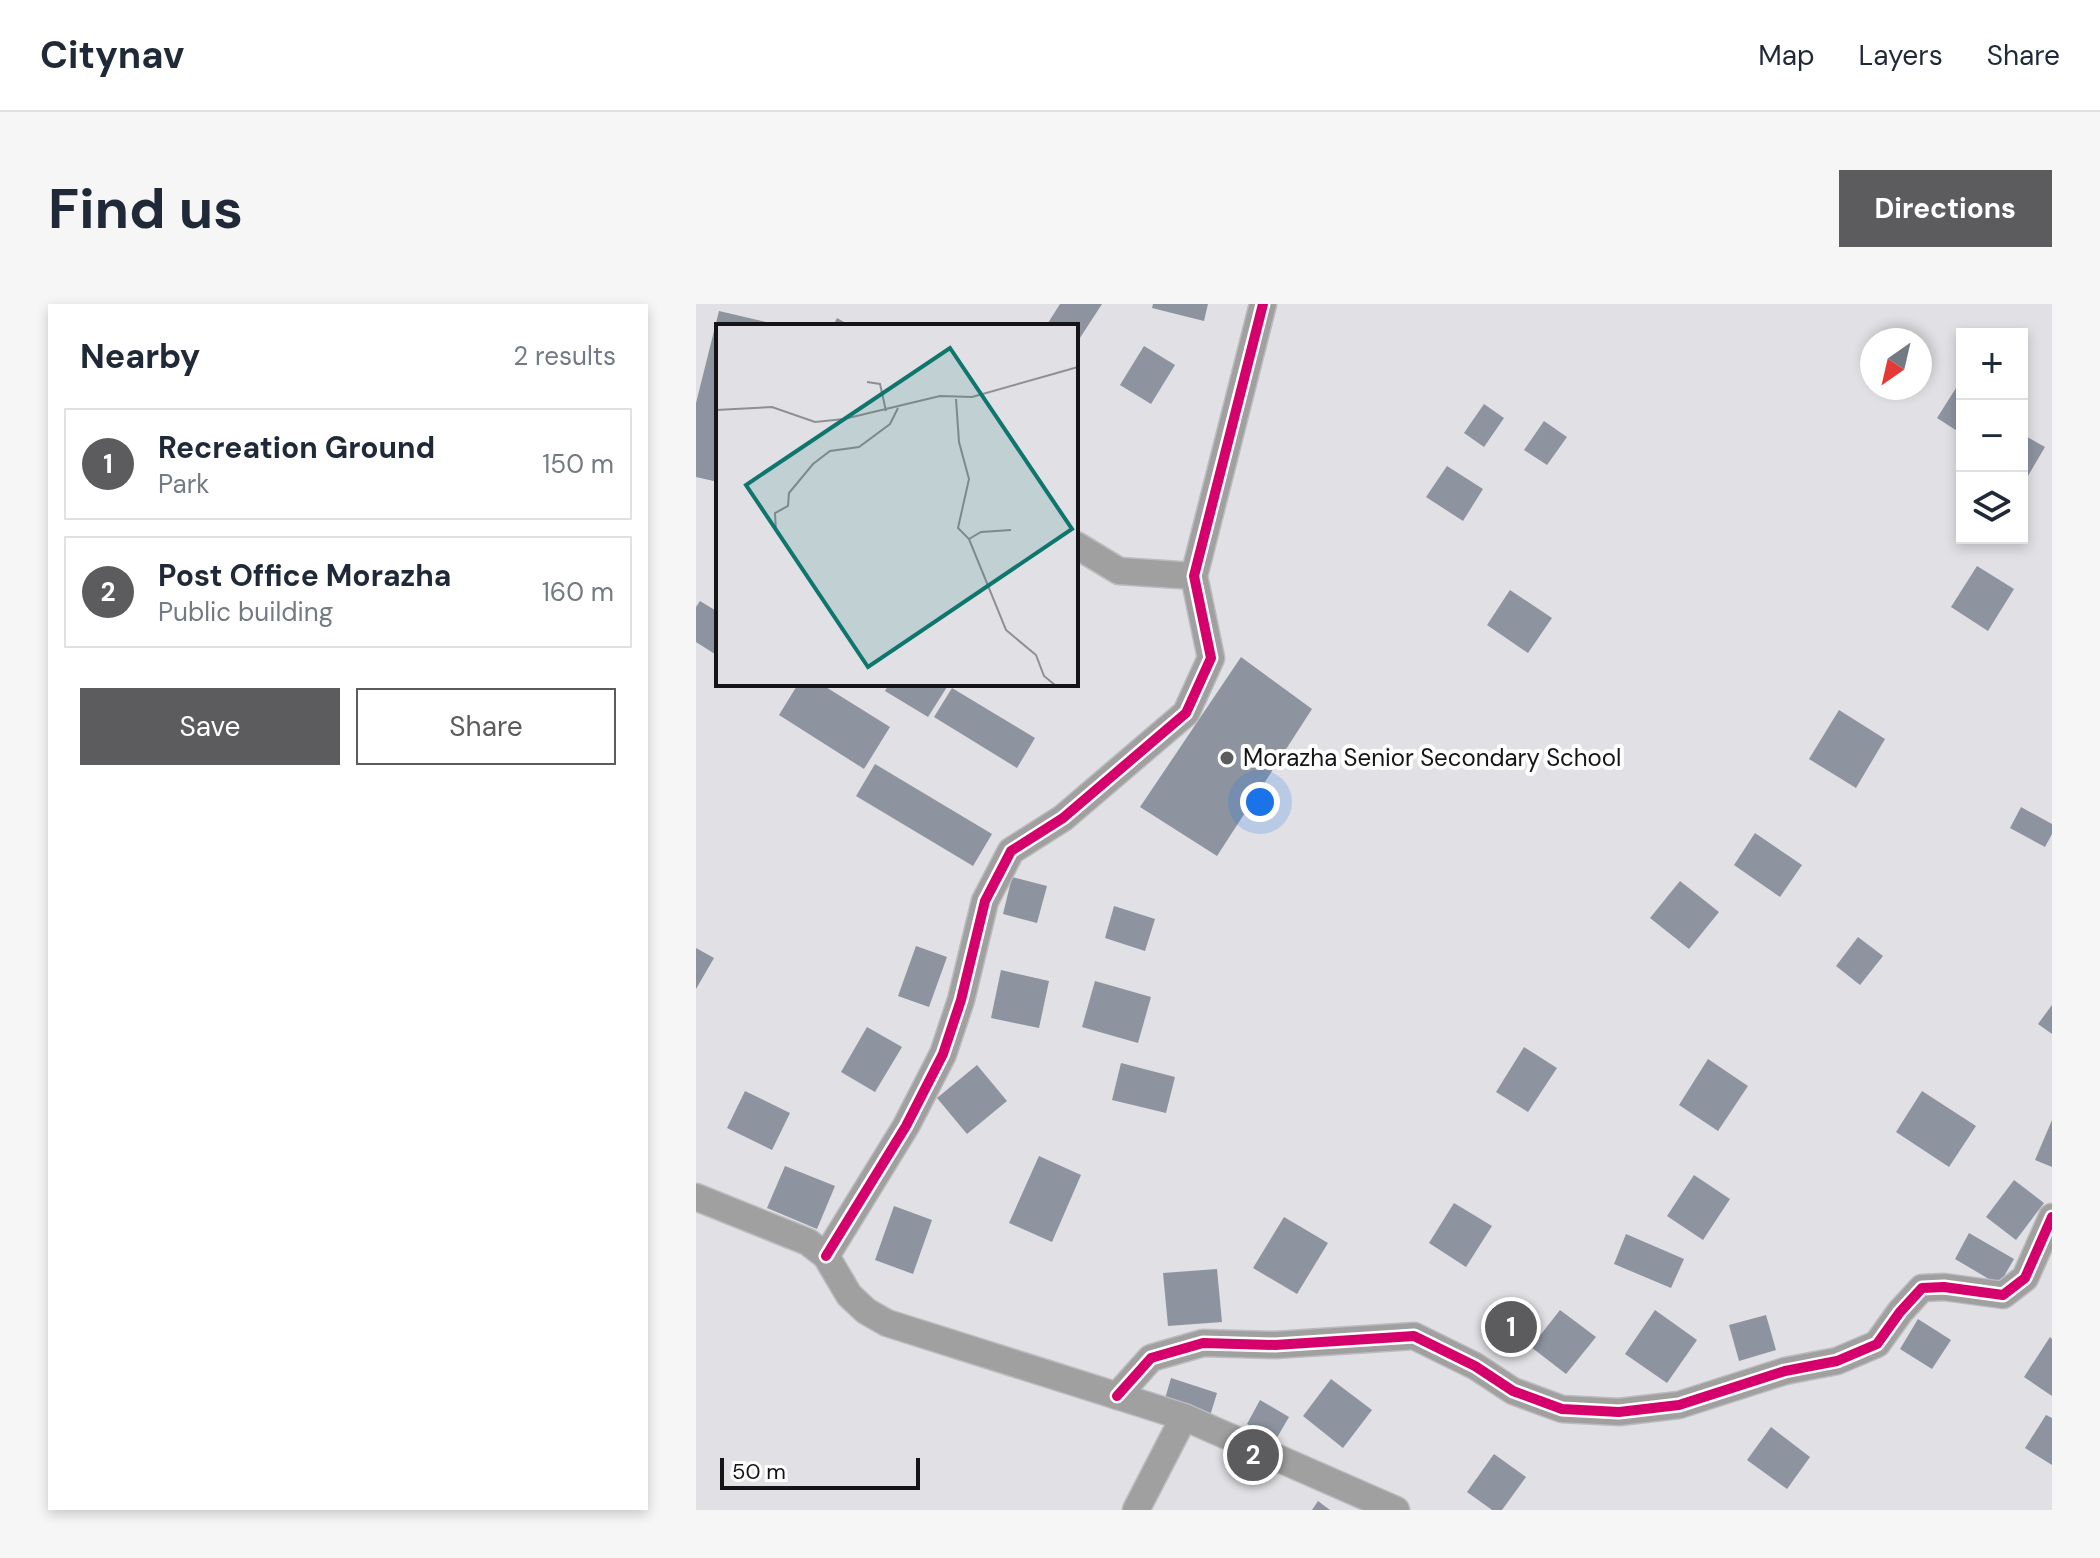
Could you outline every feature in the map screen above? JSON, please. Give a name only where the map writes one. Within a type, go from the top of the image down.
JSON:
[{"type":"street","points":[[826,1256],[906,1126],[943,1054],[961,1000],[985,901],[1011,851],[1063,818],[1186,713],[1211,658],[1194,576],[1263,304]]},
{"type":"street","points":[[1078,546],[1119,571],[1194,576]]},
{"type":"street","points":[[696,1197],[808,1242],[826,1256],[849,1295],[866,1311],[887,1323],[1184,1417],[1396,1510]]},
{"type":"street","points":[[1117,1396],[1151,1358],[1203,1343],[1275,1345],[1414,1336],[1475,1366],[1513,1391],[1562,1409],[1619,1412],[1679,1405],[1785,1371],[1837,1361],[1877,1344],[1922,1288],[1944,1287],[2003,1295],[2025,1278],[2052,1217]]},
{"type":"street","points":[[1136,1510],[1184,1417]]},
{"type":"building","points":[[1060,304],[1102,304],[1078,341],[1078,324],[1048,323]]},
{"type":"building","points":[[1153,304],[1208,304],[1204,321],[1152,308]]},
{"type":"building","points":[[719,311],[770,323],[716,324],[716,482],[696,477],[696,403]]},
{"type":"building","points":[[837,318],[848,324],[834,324]]},
{"type":"building","points":[[1144,346],[1175,365],[1151,404],[1120,385]]},
{"type":"building","points":[[1956,388],[1956,430],[1937,418]]},
{"type":"building","points":[[1484,404],[1504,418],[1484,447],[1464,433]]},
{"type":"building","points":[[1544,421],[1567,437],[1547,465],[1524,450]]},
{"type":"building","points":[[2028,437],[2045,447],[2028,476]]},
{"type":"building","points":[[1447,466],[1483,489],[1463,521],[1426,497]]},
{"type":"building","points":[[1977,566],[2014,589],[1988,631],[1951,607]]},
{"type":"building","points":[[1510,590],[1552,618],[1528,653],[1487,625]]},
{"type":"building","points":[[700,601],[716,611],[716,655],[696,642],[696,607]]},
{"type":"building","name":"Morazha Senior Secondary School","points":[[1241,657],[1312,709],[1217,856],[1140,807]]},
{"type":"building","points":[[797,686],[824,686],[890,727],[864,769],[779,715]]},
{"type":"building","points":[[888,686],[947,687],[928,717],[885,691]]},
{"type":"building","points":[[952,688],[1035,738],[1017,768],[934,717]]},
{"type":"building","points":[[1839,710],[1885,739],[1856,788],[1809,759]]},
{"type":"building","points":[[875,764],[992,834],[973,866],[856,796]]},
{"type":"building","points":[[2021,807],[2052,824],[2052,834],[2045,847],[2010,828]]},
{"type":"building","points":[[1755,833],[1802,865],[1780,897],[1734,865]]},
{"type":"building","points":[[1012,877],[1047,886],[1037,923],[1003,914]]},
{"type":"building","points":[[1680,881],[1719,912],[1689,949],[1650,918]]},
{"type":"building","points":[[1114,906],[1155,919],[1145,951],[1105,938]]},
{"type":"building","points":[[1858,937],[1883,956],[1860,985],[1836,966]]},
{"type":"building","points":[[916,946],[947,957],[929,1007],[898,996]]},
{"type":"building","points":[[696,948],[714,958],[696,989]]},
{"type":"building","points":[[1001,970],[1049,981],[1039,1028],[991,1018]]},
{"type":"building","points":[[1095,981],[1151,997],[1138,1043],[1082,1027]]},
{"type":"building","points":[[2052,1005],[2052,1034],[2038,1024]]},
{"type":"building","points":[[867,1027],[902,1047],[875,1092],[841,1072]]},
{"type":"building","points":[[1524,1047],[1557,1068],[1528,1112],[1496,1092]]},
{"type":"building","points":[[1708,1059],[1748,1086],[1718,1131],[1679,1105]]},
{"type":"building","points":[[1121,1063],[1175,1077],[1166,1113],[1112,1100]]},
{"type":"building","points":[[977,1065],[1007,1101],[967,1134],[937,1098]]},
{"type":"building","points":[[745,1091],[790,1113],[772,1150],[727,1128]]},
{"type":"building","points":[[1922,1091],[1976,1126],[1949,1167],[1896,1132]]},
{"type":"building","points":[[2052,1120],[2052,1167],[2035,1160]]},
{"type":"building","points":[[1039,1156],[1081,1175],[1052,1242],[1009,1223]]},
{"type":"building","points":[[785,1166],[835,1186],[817,1229],[767,1208]]},
{"type":"building","points":[[1694,1175],[1730,1199],[1703,1240],[1667,1216]]},
{"type":"building","points":[[2014,1180],[2044,1203],[2016,1240],[1986,1217]]},
{"type":"building","points":[[1454,1203],[1492,1226],[1466,1267],[1429,1243]]},
{"type":"building","points":[[894,1206],[932,1220],[913,1274],[875,1260]]},
{"type":"building","points":[[1284,1217],[1328,1243],[1297,1294],[1253,1268]]},
{"type":"building","points":[[1969,1233],[2014,1259],[1999,1285],[1955,1259]]},
{"type":"building","points":[[1626,1234],[1684,1259],[1671,1288],[1614,1264]]},
{"type":"building","points":[[1217,1269],[1222,1322],[1168,1326],[1163,1273]]},
{"type":"building","points":[[1560,1310],[1596,1337],[1566,1374],[1531,1347]]},
{"type":"building","points":[[1655,1310],[1697,1340],[1667,1383],[1625,1354]]},
{"type":"building","points":[[1766,1315],[1776,1350],[1739,1361],[1729,1325]]},
{"type":"building","points":[[1918,1319],[1951,1340],[1932,1369],[1900,1349]]},
{"type":"building","points":[[2050,1337],[2052,1339],[2052,1396],[2024,1377]]},
{"type":"building","points":[[1171,1378],[1217,1393],[1210,1416],[1164,1402]]},
{"type":"building","points":[[1331,1379],[1372,1410],[1343,1448],[1303,1416]]},
{"type":"building","points":[[1260,1400],[1289,1417],[1275,1441],[1247,1424]]},
{"type":"building","points":[[2046,1415],[2052,1418],[2052,1465],[2025,1448]]},
{"type":"building","points":[[1771,1427],[1810,1457],[1787,1489],[1747,1460]]},
{"type":"building","points":[[1494,1454],[1526,1477],[1502,1510],[1492,1510],[1467,1492]]},
{"type":"building","points":[[1318,1501],[1330,1510],[1312,1510]]},
{"type":"cycle path","points":[[826,1256],[906,1126],[943,1054],[961,1000],[985,901],[1011,851],[1063,818],[1186,713],[1211,658],[1194,576],[1263,304]]},
{"type":"cycle path","points":[[1117,1396],[1151,1358],[1203,1343],[1275,1345],[1414,1336],[1475,1366],[1513,1391],[1562,1409],[1619,1412],[1679,1405],[1785,1371],[1837,1361],[1877,1344],[1922,1288],[1944,1287],[2003,1295],[2025,1278],[2052,1217]]},
{"type":"place","name":"Morazha Senior Secondary School","points":[[1227,758]]},
{"type":"place","name":"Recreation Ground","points":[[1511,1327]]},
{"type":"place","name":"Post Office Morazha","points":[[1253,1455]]}]
